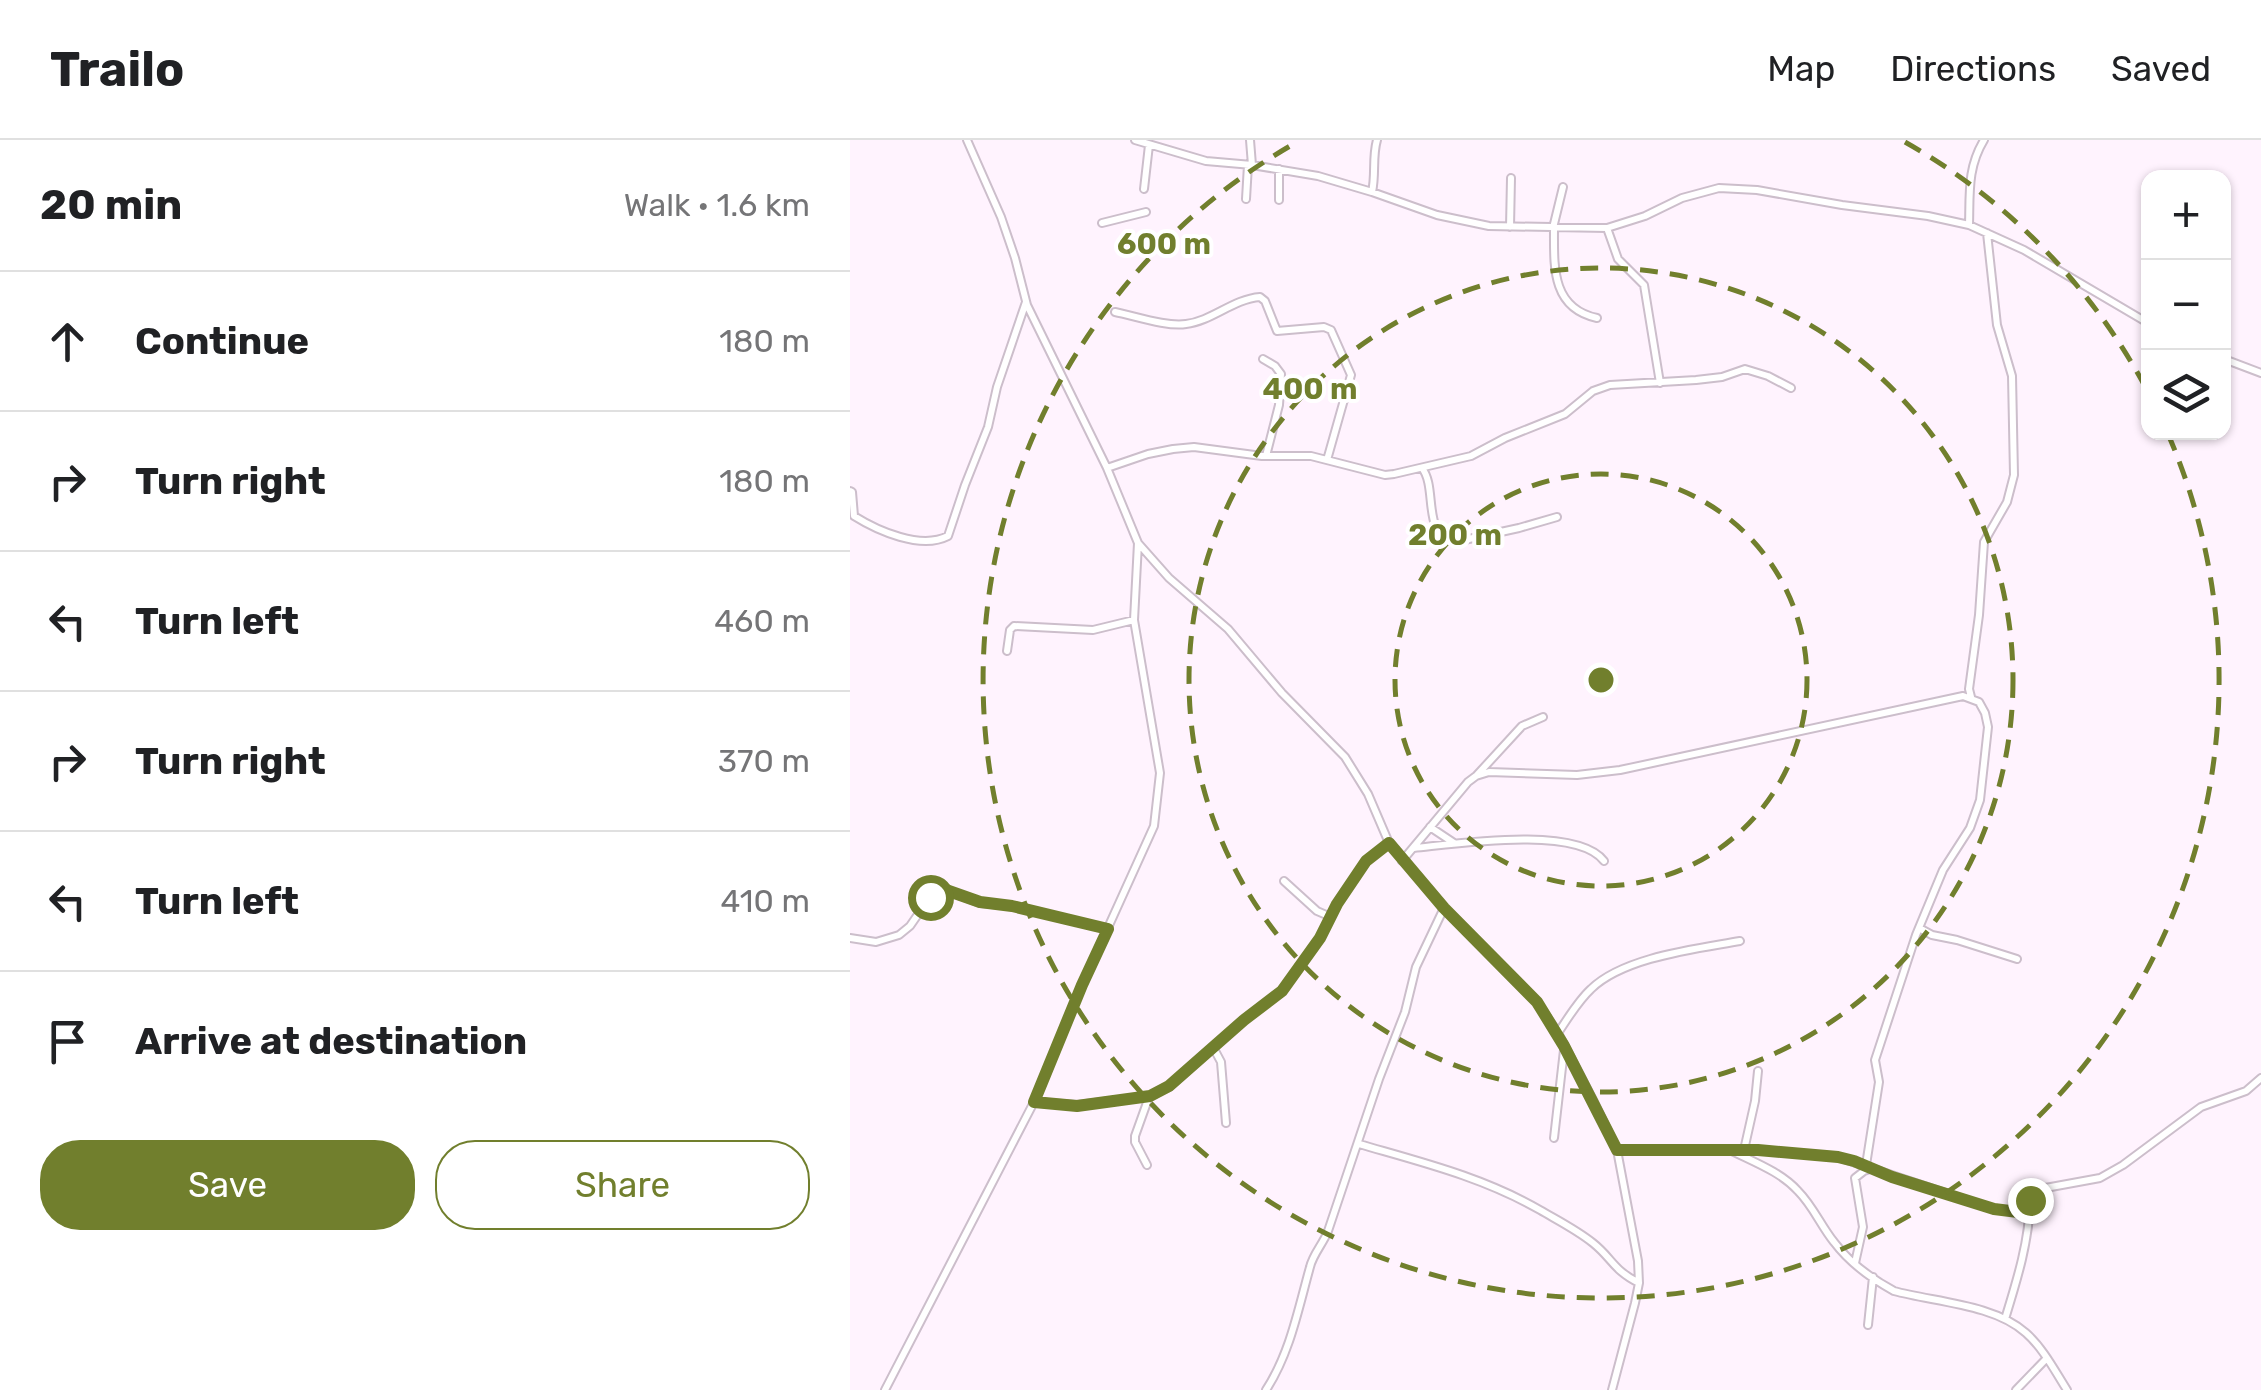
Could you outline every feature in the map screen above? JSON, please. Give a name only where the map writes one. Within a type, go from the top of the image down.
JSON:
[{"type":"street","points":[[967,140],[1001,217],[1026,302],[1138,543],[1169,578],[1228,629],[1344,757],[1402,861],[1537,1002],[1558,1033],[1617,1150],[1634,1230],[1639,1283],[1612,1390]]},
{"type":"street","points":[[1134,140],[1206,161],[1318,176],[1462,222],[1510,227],[1606,228],[1646,216],[1682,198],[1720,188],[1928,216],[1968,225],[2024,250],[2141,319]]},
{"type":"street","points":[[1246,199],[1250,140]]},
{"type":"street","points":[[1372,192],[1377,140]]},
{"type":"street","points":[[1968,225],[1968,183],[1984,140]]},
{"type":"street","points":[[1144,189],[1149,145]]},
{"type":"street","points":[[1279,169],[1279,200]]},
{"type":"street","points":[[1510,227],[1511,178]]},
{"type":"street","points":[[1563,187],[1554,228],[1554,268],[1560,289],[1578,312],[1597,318]]},
{"type":"street","points":[[1102,223],[1146,212]]},
{"type":"street","points":[[1606,228],[1618,259],[1644,285],[1660,383]]},
{"type":"street","points":[[1971,697],[1984,542],[2007,502],[2014,475],[2012,376],[1998,325],[1986,232]]},
{"type":"street","points":[[1116,312],[1188,324],[1242,300],[1260,297],[1266,302],[1277,331],[1324,327],[1331,330],[1351,375],[1327,460]]},
{"type":"street","points":[[850,491],[854,516],[880,530],[932,541],[948,536],[986,435],[997,387],[1026,302]]},
{"type":"street","points":[[1263,359],[1281,374],[1279,405],[1266,456]]},
{"type":"street","points":[[2231,361],[2261,373]]},
{"type":"street","points":[[1106,468],[1173,448],[1194,447],[1266,456],[1311,456],[1385,475],[1458,461],[1565,414],[1600,387],[1722,377],[1745,369],[1791,388]]},
{"type":"street","points":[[1422,468],[1427,474],[1437,527],[1449,542],[1520,528],[1557,516]]},
{"type":"street","points":[[885,1390],[1034,1102],[1154,826],[1160,773],[1134,620],[1138,543]]},
{"type":"street","points":[[1007,651],[1014,626],[1093,630],[1134,620]]},
{"type":"street","points":[[1476,776],[1501,771],[1576,775],[1620,770],[1949,698],[1971,697],[1979,702],[1988,727],[1980,800],[1970,828],[1944,870],[1919,928],[1875,1060],[1879,1082],[1869,1166],[1855,1178],[1862,1228],[1855,1264]]},
{"type":"street","points":[[1402,861],[1460,790],[1522,726],[1543,717]]},
{"type":"street","points":[[1430,827],[1454,844]]},
{"type":"street","points":[[1412,848],[1518,838],[1591,850],[1604,861]]},
{"type":"street","points":[[1034,1102],[1077,1106],[1150,1096],[1169,1086],[1282,991],[1320,938],[1366,861],[1389,843]]},
{"type":"street","points":[[1284,881],[1318,911],[1331,917]]},
{"type":"street","points":[[850,938],[876,942],[899,935],[930,897],[946,890],[980,902],[1108,929]]},
{"type":"street","points":[[1266,1390],[1282,1360],[1311,1262],[1323,1243],[1359,1144],[1405,1012],[1416,967],[1444,908]]},
{"type":"street","points":[[1919,928],[1932,936],[2017,959]]},
{"type":"street","points":[[1558,1033],[1592,988],[1606,978],[1662,956],[1740,940]]},
{"type":"street","points":[[1554,1138],[1564,1046]]},
{"type":"street","points":[[1213,1048],[1222,1062],[1226,1123]]},
{"type":"street","points":[[1744,1150],[1756,1102],[1758,1071]]},
{"type":"street","points":[[1617,1150],[1744,1150],[1838,1157],[1994,1209],[2018,1212],[2040,1189],[2100,1178],[2112,1172],[2202,1108],[2246,1091],[2261,1078]]},
{"type":"street","points":[[1147,1165],[1135,1136],[1150,1096]]},
{"type":"street","points":[[1359,1144],[1489,1184],[1593,1242],[1618,1271],[1639,1283]]},
{"type":"street","points":[[1730,1150],[1782,1177],[1798,1190],[1832,1240],[1855,1264],[1894,1291],[2005,1318],[2029,1335],[2067,1390]]},
{"type":"street","points":[[2005,1318],[2029,1226],[2030,1200]]},
{"type":"street","points":[[2018,1212],[2029,1226]]},
{"type":"street","points":[[1868,1325],[1873,1278]]},
{"type":"street","points":[[2016,1390],[2046,1358]]},
{"type":"route","points":[[930,897],[946,890],[980,902],[1108,929],[1034,1102],[1077,1106],[1150,1096],[1169,1086],[1244,1020],[1273,1000],[1320,938],[1366,861],[1389,843],[1444,908],[1537,1002],[1558,1033],[1617,1150],[1758,1150],[1838,1157],[1994,1209],[2018,1212],[2030,1200]]}]
